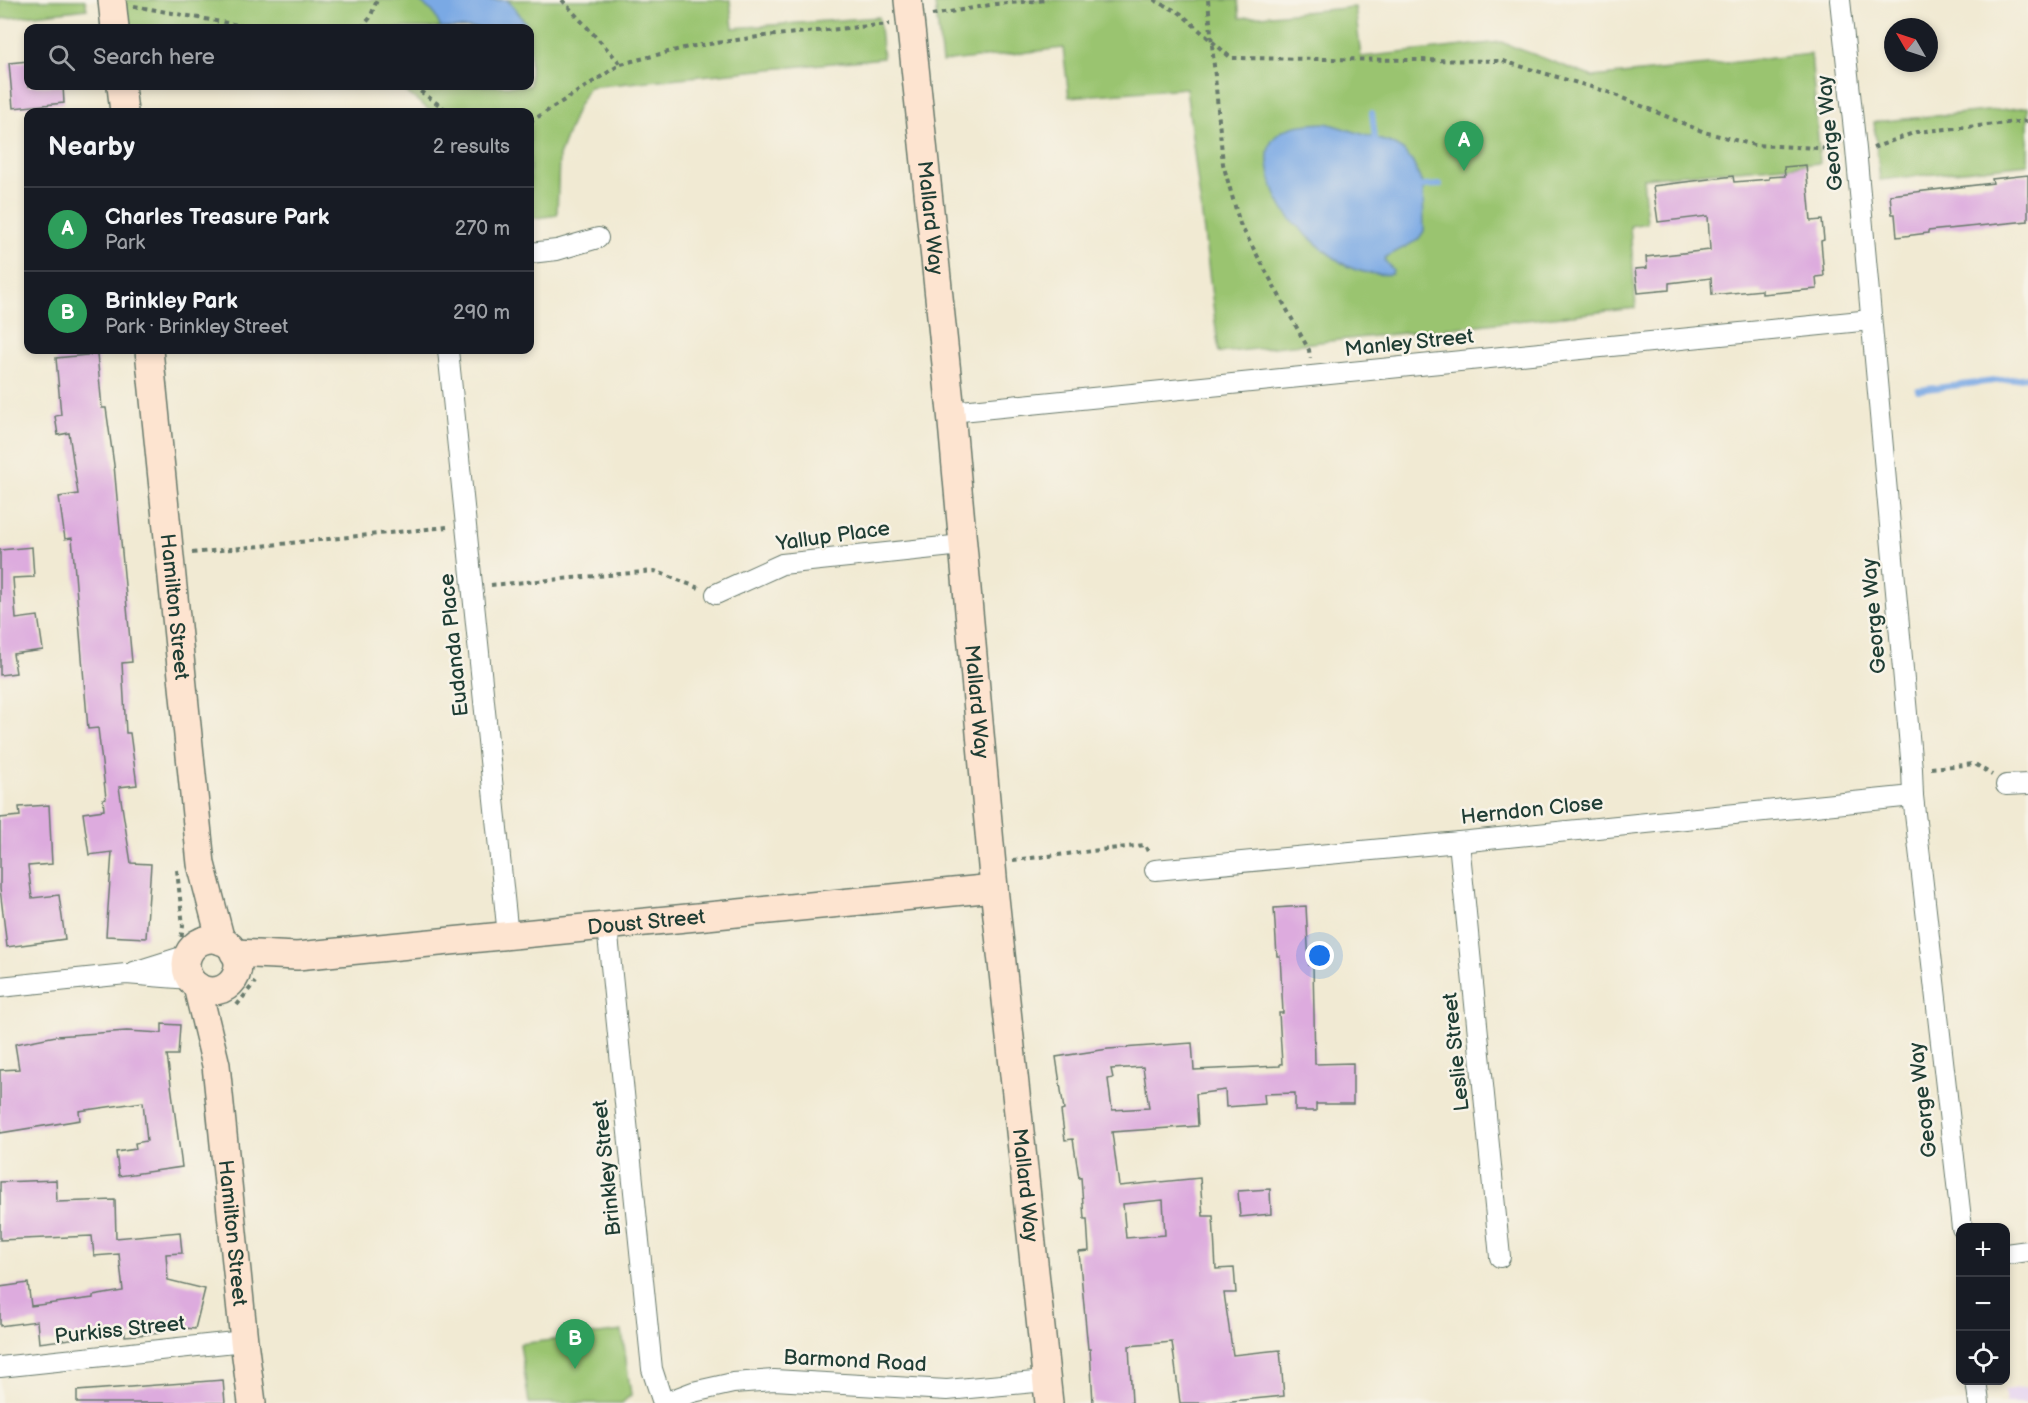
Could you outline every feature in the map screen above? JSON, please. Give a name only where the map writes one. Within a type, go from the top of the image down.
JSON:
[{"type":"street","name":"George Way","points":[[1840,0],[1856,149],[1912,769],[1912,796],[1962,1223]]},
{"type":"street","points":[[112,1],[115,24]]},
{"type":"street","name":"Mallard Way","points":[[908,10],[951,412],[993,875],[1047,1392]]},
{"type":"street","points":[[121,90],[124,108]]},
{"type":"street","points":[[534,253],[557,250],[598,238]]},
{"type":"street","name":"Manley Street","points":[[951,412],[1871,320]]},
{"type":"street","name":"Hamilton Street","points":[[149,354],[201,864],[218,971],[216,1065],[252,1403]]},
{"type":"street","name":"Eudanda Place","points":[[448,354],[508,936]]},
{"type":"street","name":"Yallup Place","points":[[716,594],[782,564],[962,545]]},
{"type":"street","points":[[2006,785],[2028,784]]},
{"type":"street","name":"Herndon Close","points":[[1155,870],[1912,796]]},
{"type":"street","name":"Leslie Street","points":[[1459,842],[1500,1257]]},
{"type":"street","name":"Doust Street","points":[[0,987],[126,974],[218,971],[297,956],[607,926],[993,875]]},
{"type":"street","name":"Brinkley Street","points":[[607,926],[652,1369],[664,1403]]},
{"type":"street","points":[[2010,1253],[2028,1251]]},
{"type":"street","name":"Purkiss Street","points":[[0,1366],[244,1341]]},
{"type":"street","name":"Barmond Road","points":[[664,1403],[693,1392],[734,1383],[774,1380],[947,1390],[1047,1392]]},
{"type":"street","points":[[1976,1385],[1978,1403]]},
{"type":"path","points":[[365,24],[370,18],[377,0]]},
{"type":"path","points":[[562,0],[621,64]]},
{"type":"path","points":[[534,119],[621,64],[688,46],[765,36],[895,24],[908,10],[1047,0]]},
{"type":"path","points":[[1154,0],[1180,13],[1231,58],[1503,61],[1608,92],[1704,132],[1754,145],[1823,149],[1875,148],[1916,132],[2028,121]]},
{"type":"path","points":[[1208,0],[1223,164],[1240,224],[1309,350],[1311,377]]},
{"type":"path","points":[[112,1],[233,24]]},
{"type":"path","points":[[419,90],[443,108]]},
{"type":"path","points":[[171,556],[466,525]]},
{"type":"path","points":[[472,586],[655,571],[716,594]]},
{"type":"path","points":[[1912,769],[1975,764],[2006,785]]},
{"type":"path","points":[[993,875],[1145,845],[1155,870]]},
{"type":"shaded area","points":[[2028,1387],[2028,1403],[2006,1403],[2004,1390]]},
{"type":"green space","points":[[0,0],[85,0],[87,9],[0,19]]},
{"type":"green space","points":[[124,0],[730,0],[733,28],[879,17],[883,58],[589,87],[578,106],[559,156],[557,215],[534,218],[534,108],[427,108],[403,90],[534,90],[534,24],[126,24]]},
{"type":"green space","points":[[969,0],[1238,0],[1240,18],[1355,7],[1361,57],[1501,42],[1593,77],[1811,54],[1820,163],[1643,178],[1647,223],[1630,226],[1636,308],[1219,353],[1186,88],[1069,97],[1063,48],[942,62],[935,4]]},
{"type":"green space","points":[[2028,107],[2028,164],[1880,180],[1874,122]]},
{"type":"green space","points":[[622,1331],[631,1395],[622,1403],[529,1403],[520,1344]]},
{"type":"water","points":[[417,0],[507,0],[526,24],[439,24],[433,12]]},
{"type":"water","points":[[1326,123],[1391,143],[1403,150],[1413,163],[1423,186],[1424,231],[1418,240],[1386,257],[1384,260],[1393,270],[1392,274],[1363,272],[1339,261],[1294,222],[1277,197],[1268,163],[1271,142],[1281,132],[1292,127]]},
{"type":"building","points":[[24,61],[24,90],[63,90],[64,103],[13,108],[9,63]]},
{"type":"building","points":[[1806,165],[1811,221],[1822,220],[1824,240],[1821,241],[1824,276],[1816,277],[1817,289],[1762,294],[1762,290],[1712,295],[1711,278],[1669,283],[1669,290],[1638,293],[1635,269],[1647,268],[1646,257],[1710,250],[1708,216],[1658,222],[1653,186],[1733,176],[1734,182],[1769,179],[1769,177],[1785,176],[1784,167]]},
{"type":"building","points":[[2028,175],[2028,221],[1928,231],[1928,233],[1897,237],[1895,214],[1892,214],[1890,195],[1993,183],[1992,179]]},
{"type":"building","points":[[97,354],[102,408],[106,408],[114,465],[132,662],[122,663],[126,733],[130,733],[137,785],[119,787],[131,863],[151,864],[146,938],[106,936],[112,852],[89,855],[83,813],[104,810],[103,799],[106,798],[98,728],[88,729],[72,538],[65,539],[59,497],[78,494],[69,433],[58,435],[55,416],[61,415],[56,358]]},
{"type":"building","points":[[32,547],[34,577],[13,578],[16,619],[38,616],[43,650],[13,654],[16,673],[0,675],[0,550]]},
{"type":"building","points":[[49,805],[52,864],[28,866],[32,898],[59,895],[65,939],[7,947],[0,889],[0,818],[20,816],[19,807]]},
{"type":"building","points":[[1306,906],[1309,965],[1313,964],[1315,1064],[1353,1063],[1353,1104],[1316,1104],[1316,1111],[1295,1111],[1295,1093],[1264,1094],[1265,1104],[1226,1107],[1225,1090],[1196,1094],[1198,1126],[1112,1132],[1119,1186],[1200,1178],[1203,1216],[1213,1216],[1216,1269],[1234,1268],[1236,1293],[1224,1293],[1233,1355],[1280,1350],[1284,1396],[1211,1403],[1180,1403],[1172,1342],[1129,1346],[1132,1403],[1093,1403],[1090,1349],[1088,1349],[1079,1252],[1089,1251],[1087,1219],[1084,1219],[1081,1177],[1079,1178],[1073,1139],[1065,1140],[1061,1111],[1064,1110],[1056,1057],[1108,1049],[1192,1043],[1194,1070],[1280,1066],[1282,1064],[1279,1013],[1283,1013],[1280,956],[1277,956],[1274,908]],"holes":[[[1143,1067],[1149,1108],[1112,1110],[1108,1079],[1113,1078],[1111,1069]],[[1163,1200],[1165,1235],[1126,1238],[1123,1204]]]},
{"type":"building","points":[[162,1024],[180,1025],[178,1055],[167,1055],[182,1167],[119,1176],[116,1152],[136,1149],[135,1143],[147,1141],[143,1102],[79,1111],[80,1120],[0,1133],[0,1070],[19,1069],[15,1044],[56,1036],[127,1031],[162,1033]]},
{"type":"building","points":[[56,1180],[57,1202],[115,1200],[116,1238],[180,1232],[182,1253],[166,1254],[168,1280],[205,1289],[195,1329],[163,1326],[163,1333],[125,1336],[125,1332],[39,1343],[37,1321],[0,1326],[0,1287],[28,1283],[31,1306],[93,1298],[93,1296],[123,1291],[119,1254],[94,1256],[92,1236],[0,1240],[0,1182]]},
{"type":"building","points":[[1270,1189],[1271,1214],[1240,1217],[1238,1191]]},
{"type":"building","points":[[223,1380],[225,1403],[77,1403],[77,1391]]},
{"type":"waterway","points":[[1372,113],[1375,138]]},
{"type":"waterway","points":[[1423,186],[1440,185]]},
{"type":"waterway","points":[[1918,390],[2028,377]]},
{"type":"place","name":"Charles Treasure Park","points":[[1464,171]]},
{"type":"place","name":"Brinkley Park","points":[[575,1369]]}]
